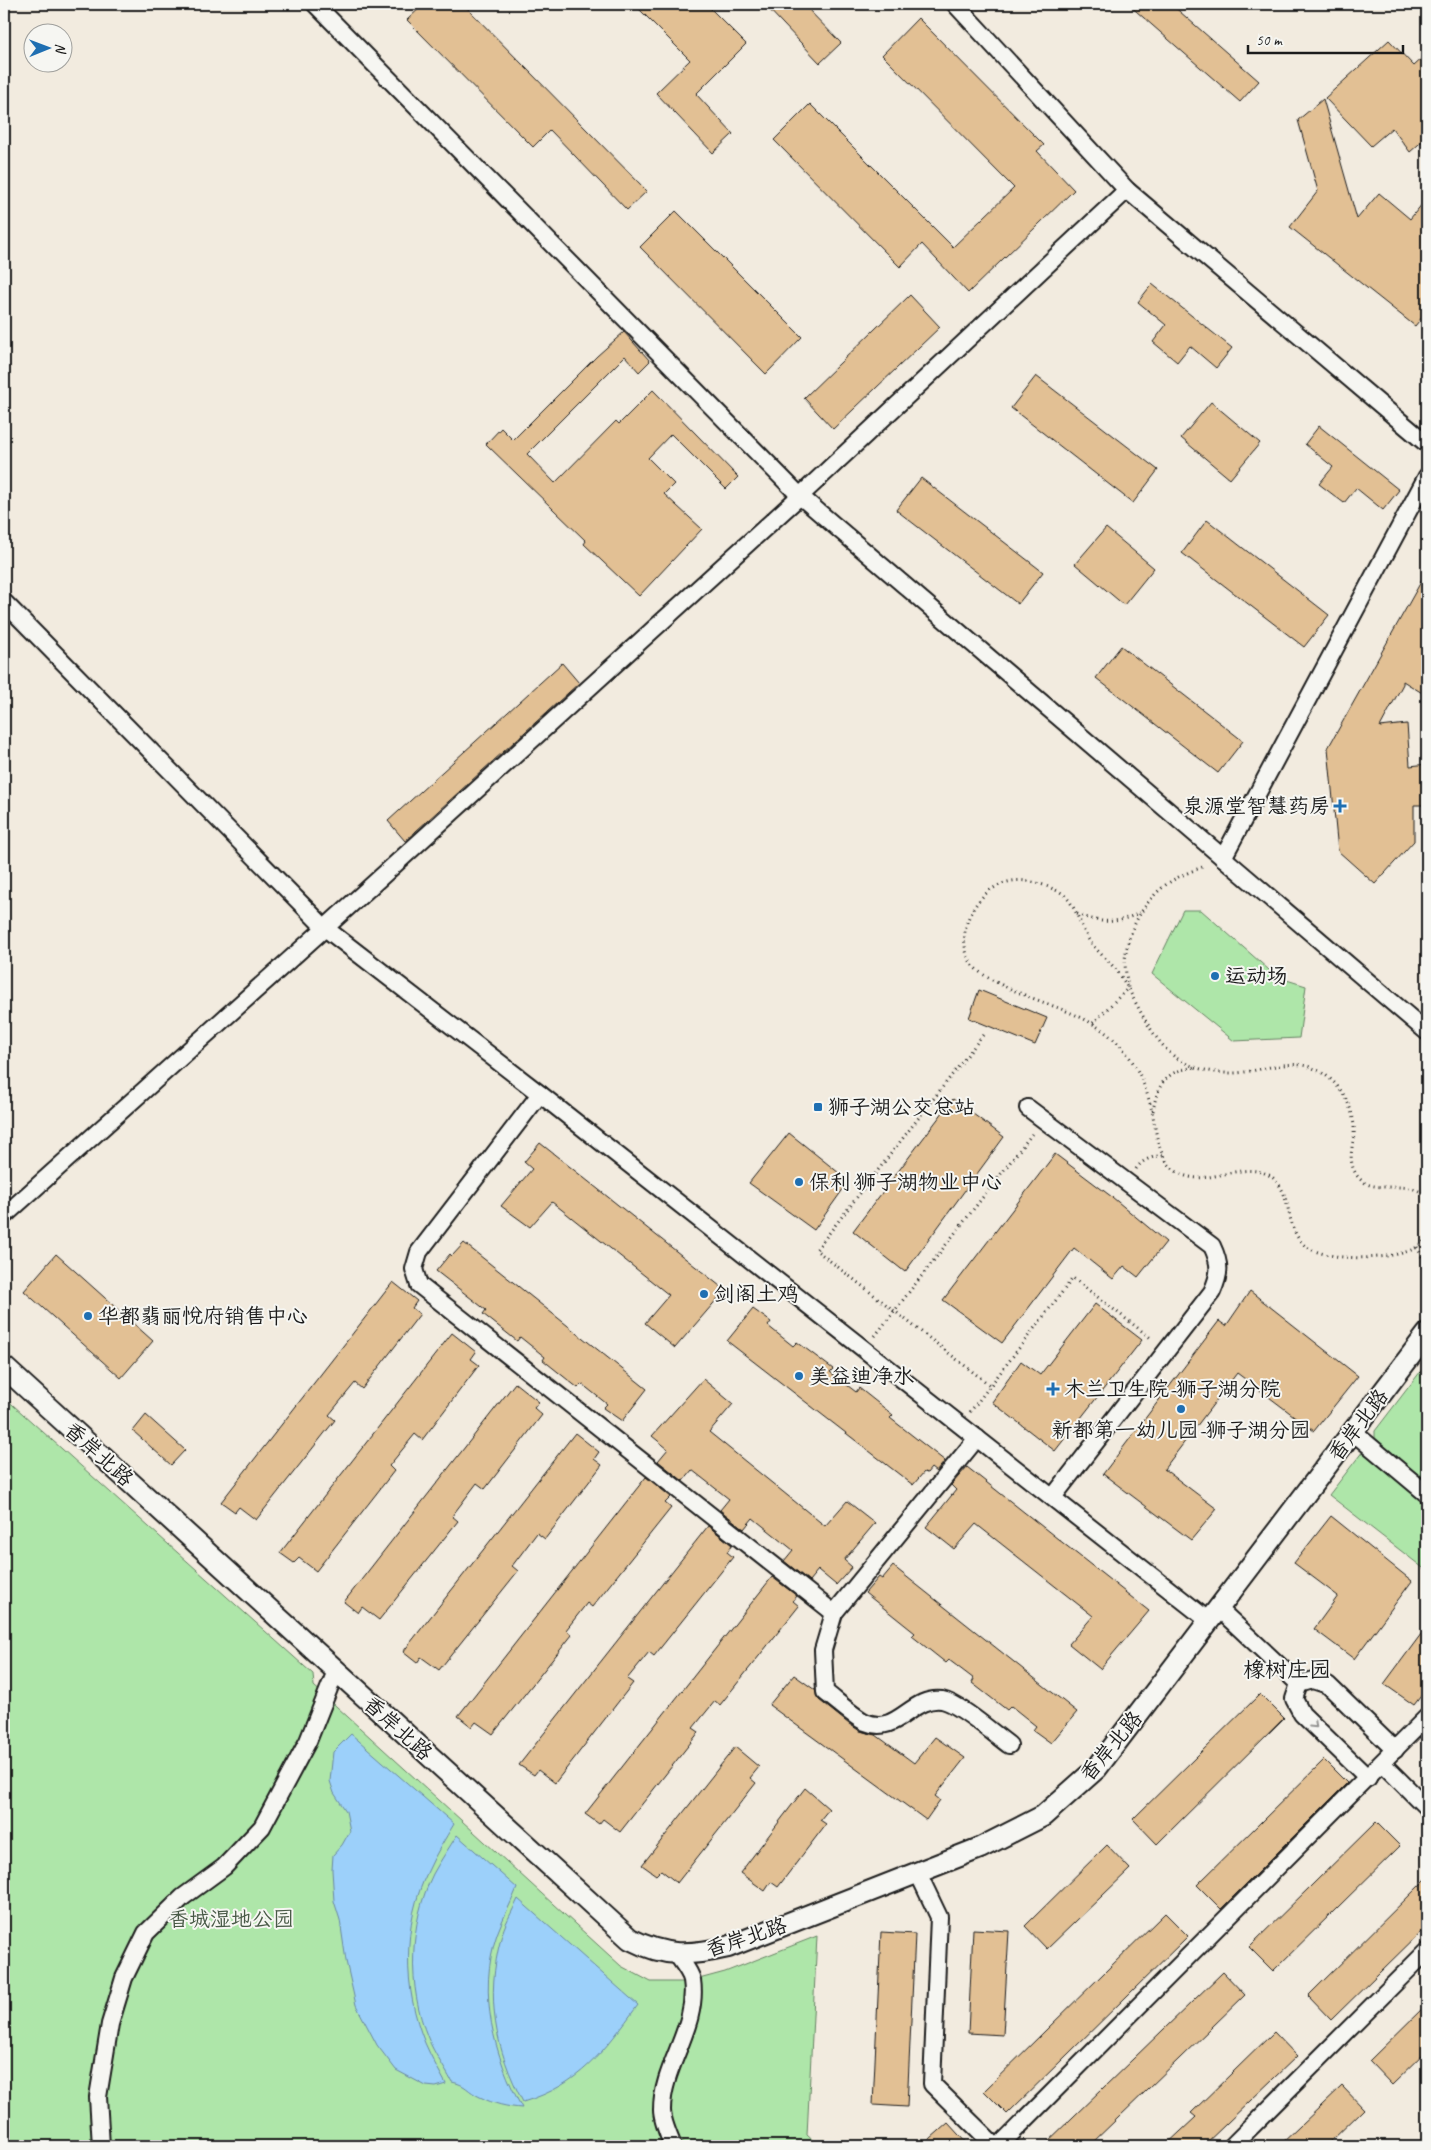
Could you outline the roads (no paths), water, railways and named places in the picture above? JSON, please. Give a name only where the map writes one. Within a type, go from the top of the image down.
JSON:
[{"type":"street","points":[[315,4],[800,496],[1427,1032]]},
{"type":"street","points":[[955,4],[1127,190],[1427,444]]},
{"type":"street","points":[[4,1216],[325,928],[800,496],[1127,190]]},
{"type":"street","points":[[1223,858],[1427,476]]},
{"type":"street","points":[[4,602],[325,928],[540,1094],[1052,1497],[1214,1615],[1300,1684]]},
{"type":"street","points":[[540,1094],[419,1252],[414,1269],[419,1285],[834,1613]]},
{"type":"street","points":[[1028,1108],[1212,1246],[1218,1260],[1218,1277],[1212,1292],[1052,1497]]},
{"type":"street","name":"香岸北路","points":[[4,1367],[630,1939],[649,1949],[676,1954],[701,1954],[728,1947],[980,1848],[1043,1816],[1098,1768],[1427,1334]]},
{"type":"street","points":[[1353,1432],[1427,1494]]},
{"type":"street","points":[[977,1438],[834,1613],[823,1650],[825,1692],[865,1722],[885,1725],[924,1701],[943,1700],[959,1708],[1009,1745]]},
{"type":"street","points":[[101,2146],[98,2098],[110,2024],[124,1978],[146,1933],[183,1897],[224,1867],[262,1827],[308,1741],[336,1670]]},
{"type":"street","points":[[1300,1684],[1313,1680],[1328,1685],[1395,1750]]},
{"type":"street","points":[[1300,1684],[1294,1699],[1302,1714],[1368,1778]]},
{"type":"street","points":[[918,1873],[939,1916],[932,2084],[997,2146],[1368,1778],[1427,1717]]},
{"type":"street","points":[[1382,1763],[1427,1808]]},
{"type":"street","points":[[1232,2146],[1427,1951]]},
{"type":"street","points":[[676,1954],[692,1978]]},
{"type":"street","points":[[673,2146],[662,2111],[666,2081],[678,2054],[692,2004],[692,1978],[701,1954]]},
{"type":"water","points":[[351,1734],[454,1824],[434,1859],[420,1891],[413,1912],[408,1957],[409,1979],[418,2023],[432,2059],[446,2084],[436,2087],[426,2086],[396,2070],[377,2045],[356,2005],[346,1961],[340,1920],[334,1901],[332,1870],[333,1855],[342,1845],[350,1831],[346,1811],[334,1793],[330,1781],[333,1752]]},
{"type":"water","points":[[457,1835],[517,1888],[497,1934],[491,1956],[489,2001],[492,2024],[503,2067],[522,2108],[490,2102],[461,2085],[452,2082],[430,2044],[421,2018],[414,1977],[415,1934],[419,1913],[433,1874]]},
{"type":"water","points":[[518,1899],[638,2005],[602,2051],[575,2076],[543,2095],[523,2102],[513,2082],[500,2042],[494,2002],[496,1960],[501,1938]]},
{"type":"place","name":"泉源堂智慧药房","points":[[1340,806]]},
{"type":"place","name":"运动场","points":[[1215,976]]},
{"type":"place","name":"狮子湖公交总站","points":[[818,1107]]},
{"type":"place","name":"保利·狮子湖物业中心","points":[[799,1182]]},
{"type":"place","name":"剑阁土鸡","points":[[704,1294]]},
{"type":"place","name":"华都翡丽悦府销售中心","points":[[88,1316]]},
{"type":"place","name":"美益迪净水","points":[[799,1376]]},
{"type":"place","name":"木兰卫生院-狮子湖分院","points":[[1053,1389]]},
{"type":"place","name":"新都第一幼儿园-狮子湖分园","points":[[1181,1409]]},
{"type":"district","name":"橡树庄园","points":[[1287,1670]]},
{"type":"park label","name":"香城湿地公园","points":[[231,1919]]}]
